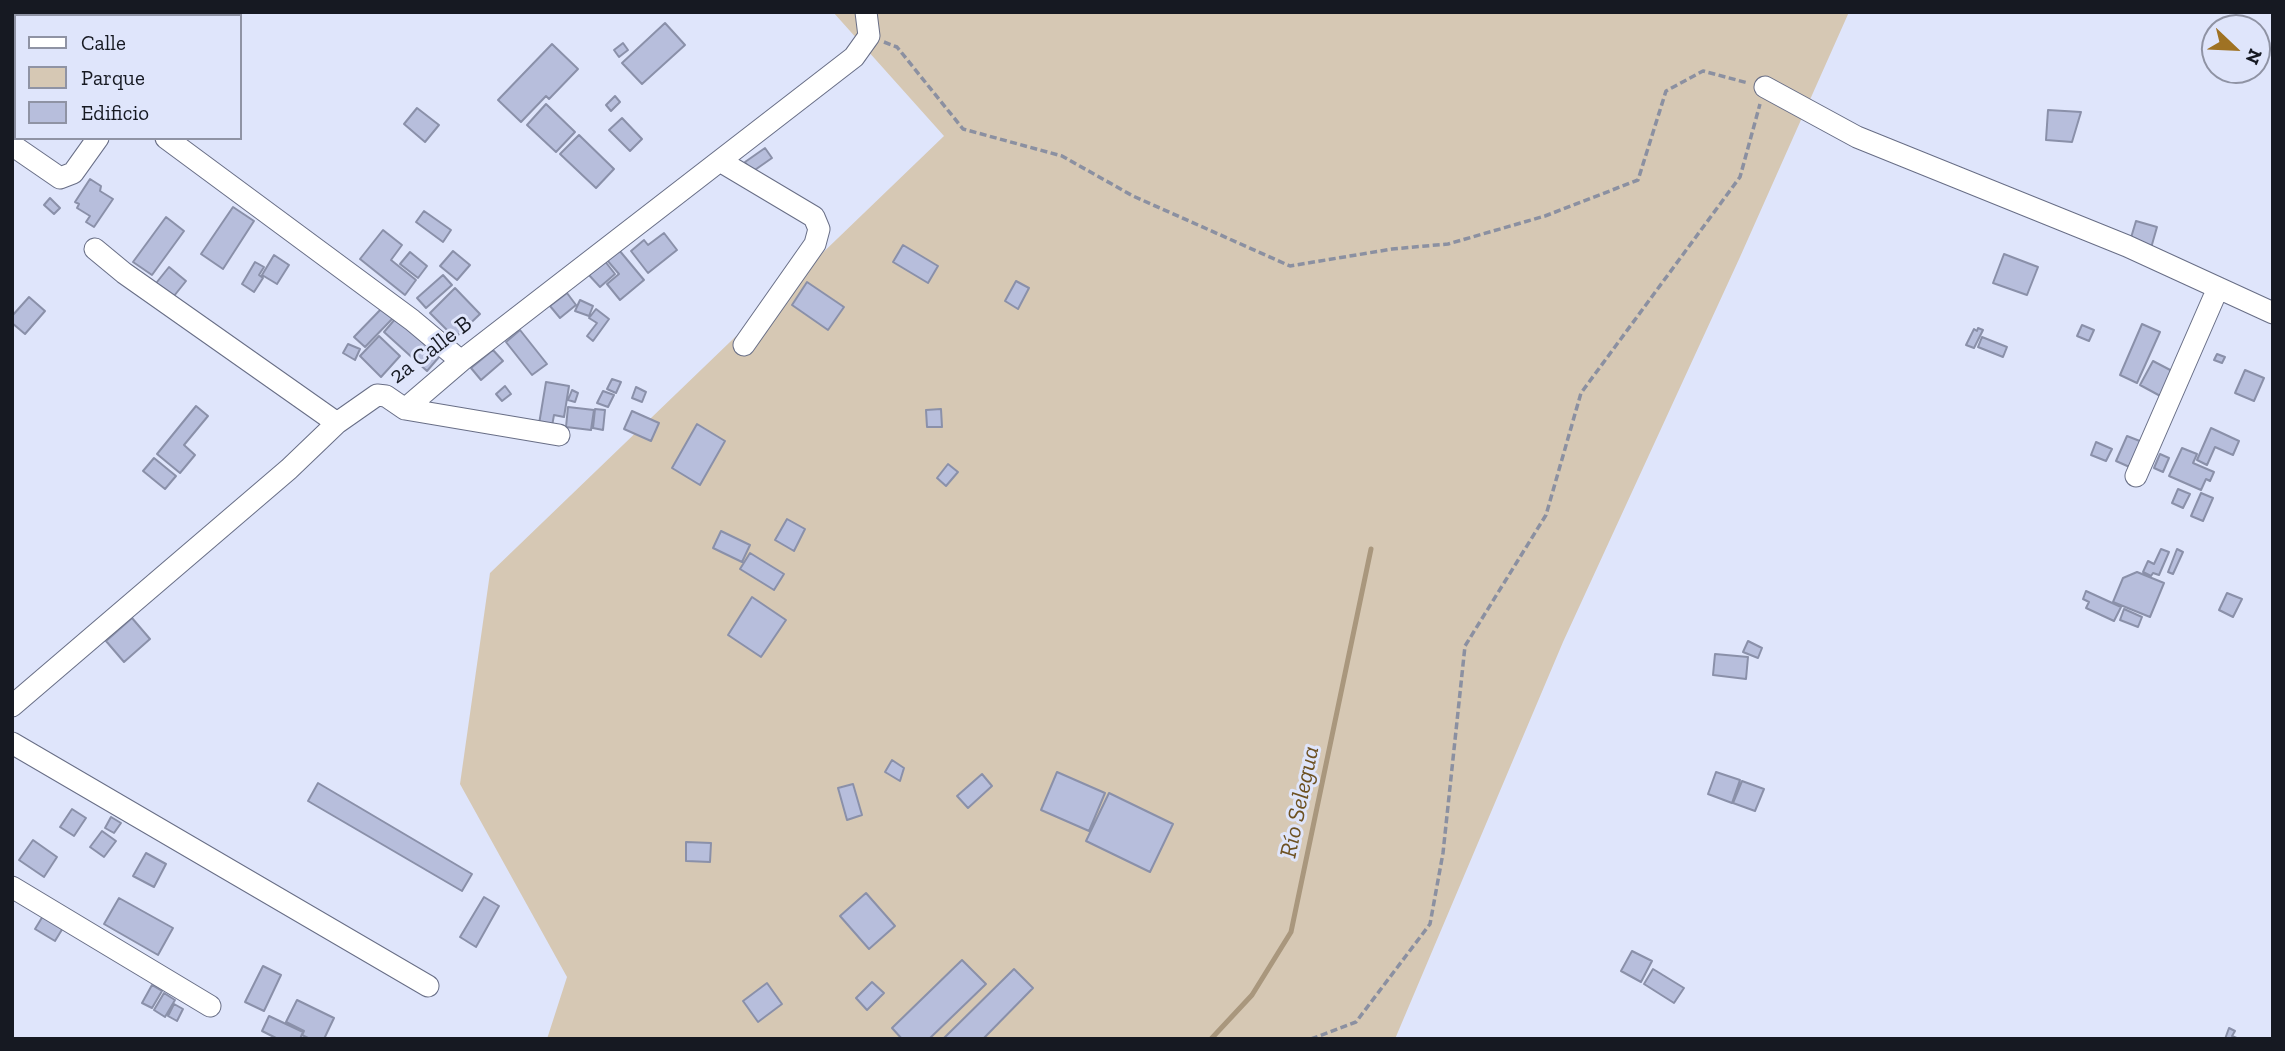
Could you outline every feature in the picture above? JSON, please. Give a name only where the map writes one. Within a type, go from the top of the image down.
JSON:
[{"type":"street","points":[[854,12],[869,36]]},
{"type":"street","points":[[866,12],[869,36]]},
{"type":"street","name":"2a Calle B","points":[[12,706],[289,469],[337,423],[377,396],[386,396],[405,409],[461,360],[854,57],[869,36]]},
{"type":"street","points":[[1765,87],[1857,137],[2068,222],[2273,313]]},
{"type":"street","points":[[12,145],[60,178],[73,173],[97,140]]},
{"type":"street","points":[[169,140],[412,320],[461,360]]},
{"type":"street","points":[[720,161],[814,217],[819,229],[815,244],[744,345]]},
{"type":"street","points":[[95,249],[124,273],[337,423]]},
{"type":"street","points":[[2136,476],[2218,288]]},
{"type":"street","points":[[405,409],[559,435]]},
{"type":"street","points":[[12,743],[428,986]]},
{"type":"street","points":[[12,887],[210,1006]]},
{"type":"path","points":[[869,36],[897,47],[963,129],[1062,156],[1133,196],[1290,266],[1392,249],[1448,244],[1545,216],[1638,180],[1666,91],[1703,71],[1765,87],[1740,177],[1581,393],[1546,515],[1465,646],[1443,853],[1430,924],[1356,1022],[1311,1039]]},
{"type":"green space","points":[[833,12],[1849,12],[1563,642],[1395,1039],[547,1039],[567,977],[460,784],[490,573],[944,136]]},
{"type":"building","points":[[665,23],[685,45],[642,84],[622,63]]},
{"type":"building","points":[[623,43],[628,50],[619,57],[614,50]]},
{"type":"building","points":[[552,44],[578,69],[549,99],[546,96],[521,122],[498,100]]},
{"type":"building","points":[[615,96],[620,102],[611,111],[606,105]]},
{"type":"building","points":[[546,104],[575,132],[556,152],[527,125]]},
{"type":"building","points":[[417,108],[439,125],[425,142],[404,124]]},
{"type":"building","points":[[2048,110],[2081,112],[2072,142],[2046,140]]},
{"type":"building","points":[[622,118],[642,139],[630,151],[609,130]]},
{"type":"building","points":[[579,135],[614,169],[596,188],[560,154]]},
{"type":"building","points":[[765,148],[772,158],[752,172],[745,162]]},
{"type":"building","points":[[90,179],[101,186],[100,191],[113,199],[94,227],[86,222],[90,216],[77,208],[79,204],[75,202]]},
{"type":"building","points":[[50,198],[60,208],[54,214],[44,205]]},
{"type":"building","points":[[233,207],[254,221],[223,269],[201,254]]},
{"type":"building","points":[[424,211],[451,230],[443,242],[416,222]]},
{"type":"building","points":[[166,217],[184,231],[152,275],[133,262]]},
{"type":"building","points":[[2136,221],[2157,227],[2151,248],[2130,241]]},
{"type":"building","points":[[383,230],[402,245],[391,260],[416,280],[405,295],[360,259]]},
{"type":"building","points":[[664,233],[677,250],[648,273],[631,251],[644,240],[648,245]]},
{"type":"building","points":[[903,245],[938,266],[928,283],[893,262]]},
{"type":"building","points":[[619,250],[644,280],[620,300],[607,284],[619,274],[607,260]]},
{"type":"building","points":[[453,251],[470,265],[457,280],[440,266]]},
{"type":"building","points":[[410,252],[427,266],[418,278],[400,264]]},
{"type":"building","points":[[2004,254],[2038,267],[2027,295],[1993,283]]},
{"type":"building","points":[[274,255],[289,265],[277,284],[262,275]]},
{"type":"building","points":[[604,260],[615,274],[600,287],[588,274]]},
{"type":"building","points":[[255,262],[264,267],[259,275],[263,278],[254,292],[242,284]]},
{"type":"building","points":[[169,267],[186,281],[170,301],[153,287]]},
{"type":"building","points":[[443,275],[452,285],[426,308],[417,298]]},
{"type":"building","points":[[1016,281],[1029,288],[1018,309],[1005,301]]},
{"type":"building","points":[[807,282],[844,307],[828,330],[792,305]]},
{"type":"building","points":[[455,288],[480,314],[455,338],[430,313]]},
{"type":"building","points":[[567,293],[576,305],[560,318],[550,306]]},
{"type":"building","points":[[29,297],[45,311],[25,334],[12,323],[12,316]]},
{"type":"building","points":[[580,300],[593,306],[589,316],[575,311]]},
{"type":"building","points":[[382,308],[393,318],[365,347],[354,337]]},
{"type":"building","points":[[596,309],[609,319],[593,341],[587,336],[597,323],[589,318]]},
{"type":"building","points":[[396,318],[439,357],[427,371],[384,332]]},
{"type":"building","points":[[2142,324],[2160,332],[2137,383],[2120,375]]},
{"type":"building","points":[[2082,325],[2094,330],[2089,341],[2077,336]]},
{"type":"building","points":[[1978,328],[1983,330],[1974,348],[1966,345],[1974,329],[1977,331]]},
{"type":"building","points":[[520,330],[547,364],[532,375],[506,342]]},
{"type":"building","points":[[379,336],[400,356],[381,377],[360,356]]},
{"type":"building","points":[[1982,337],[2007,347],[2003,357],[1978,347]]},
{"type":"building","points":[[348,344],[360,349],[355,360],[343,353]]},
{"type":"building","points":[[493,350],[503,361],[481,380],[471,368]]},
{"type":"building","points":[[2217,354],[2225,357],[2222,363],[2214,360]]},
{"type":"building","points":[[2153,361],[2176,373],[2164,398],[2140,385]]},
{"type":"building","points":[[2245,370],[2264,378],[2254,401],[2235,393]]},
{"type":"building","points":[[612,379],[621,382],[616,393],[607,389]]},
{"type":"building","points":[[546,382],[569,386],[564,417],[554,415],[552,426],[539,424]]},
{"type":"building","points":[[505,386],[511,394],[502,401],[496,394]]},
{"type":"building","points":[[636,387],[646,392],[642,402],[632,398]]},
{"type":"building","points":[[572,390],[578,393],[575,402],[568,400]]},
{"type":"building","points":[[603,391],[614,395],[608,407],[597,403]]},
{"type":"building","points":[[196,406],[208,416],[184,445],[195,455],[180,473],[157,454]]},
{"type":"building","points":[[568,407],[594,410],[591,430],[566,427]]},
{"type":"building","points":[[595,409],[605,410],[603,430],[593,428]]},
{"type":"building","points":[[941,409],[942,427],[927,427],[926,410]]},
{"type":"building","points":[[632,411],[659,423],[651,441],[624,429]]},
{"type":"building","points":[[697,424],[725,441],[700,485],[672,468]]},
{"type":"building","points":[[2211,428],[2239,441],[2233,455],[2215,447],[2207,465],[2197,460]]},
{"type":"building","points":[[2127,436],[2145,443],[2134,469],[2116,461]]},
{"type":"building","points":[[2096,442],[2112,449],[2106,461],[2091,455]]},
{"type":"building","points":[[2182,448],[2197,454],[2193,463],[2214,472],[2210,481],[2206,479],[2201,490],[2169,476]]},
{"type":"building","points":[[2160,454],[2169,458],[2163,472],[2154,468]]},
{"type":"building","points":[[154,458],[176,476],[165,489],[143,471]]},
{"type":"building","points":[[948,464],[958,472],[946,486],[937,478]]},
{"type":"building","points":[[2178,489],[2190,494],[2183,508],[2172,503]]},
{"type":"building","points":[[2201,493],[2213,498],[2203,521],[2191,516]]},
{"type":"building","points":[[787,519],[805,529],[794,551],[775,540]]},
{"type":"building","points":[[721,531],[750,545],[742,562],[713,548]]},
{"type":"building","points":[[2161,549],[2169,552],[2159,575],[2153,573],[2151,576],[2143,572],[2148,561],[2154,564]]},
{"type":"building","points":[[2177,549],[2183,552],[2173,574],[2168,572]]},
{"type":"building","points":[[750,553],[784,574],[774,590],[740,569]]},
{"type":"building","points":[[2137,572],[2164,583],[2150,617],[2113,602],[2123,578]]},
{"type":"building","points":[[2086,591],[2121,607],[2114,621],[2086,608],[2089,602],[2083,599]]},
{"type":"building","points":[[2227,593],[2242,599],[2233,617],[2219,610]]},
{"type":"building","points":[[752,597],[786,620],[761,657],[728,635]]},
{"type":"building","points":[[2124,609],[2142,617],[2138,627],[2120,620]]},
{"type":"building","points":[[132,618],[150,639],[124,662],[106,641]]},
{"type":"building","points":[[1748,641],[1762,648],[1758,658],[1743,652]]},
{"type":"building","points":[[1715,654],[1748,657],[1746,679],[1713,675]]},
{"type":"building","points":[[892,760],[904,768],[900,781],[885,772]]},
{"type":"building","points":[[1057,772],[1105,793],[1089,831],[1041,810]]},
{"type":"building","points":[[1716,772],[1740,780],[1732,803],[1708,794]]},
{"type":"building","points":[[982,774],[992,786],[968,808],[957,796]]},
{"type":"building","points":[[1742,781],[1764,789],[1755,811],[1733,803]]},
{"type":"building","points":[[318,783],[472,874],[462,891],[308,801]]},
{"type":"building","points":[[853,784],[862,815],[847,820],[838,788]]},
{"type":"building","points":[[1109,793],[1173,824],[1150,872],[1086,841]]},
{"type":"building","points":[[72,809],[86,818],[74,836],[60,827]]},
{"type":"building","points":[[111,817],[121,823],[114,833],[105,828]]},
{"type":"building","points":[[102,831],[116,841],[104,857],[90,847]]},
{"type":"building","points":[[33,840],[57,857],[44,877],[19,860]]},
{"type":"building","points":[[686,842],[711,843],[710,862],[686,861]]},
{"type":"building","points":[[146,853],[166,864],[154,887],[133,876]]},
{"type":"building","points":[[866,893],[895,926],[869,949],[840,916]]},
{"type":"building","points":[[484,897],[499,906],[476,947],[460,937]]},
{"type":"building","points":[[119,898],[173,928],[158,955],[104,924]]},
{"type":"building","points":[[46,911],[66,923],[55,941],[35,929]]},
{"type":"building","points":[[1632,951],[1652,961],[1641,982],[1621,971]]},
{"type":"building","points":[[962,960],[986,984],[929,1039],[902,1039],[892,1028]]},
{"type":"building","points":[[263,966],[281,975],[264,1011],[245,1002]]},
{"type":"building","points":[[1014,969],[1033,988],[983,1039],[943,1039]]},
{"type":"building","points":[[1653,969],[1684,988],[1674,1003],[1644,984]]},
{"type":"building","points":[[872,982],[884,993],[867,1010],[856,998]]},
{"type":"building","points":[[767,983],[782,1004],[758,1022],[743,1001]]},
{"type":"building","points":[[152,985],[162,991],[152,1008],[142,1003]]},
{"type":"building","points":[[164,993],[175,1000],[165,1017],[154,1010]]},
{"type":"building","points":[[297,1000],[334,1018],[324,1039],[310,1039],[302,1035],[304,1031],[286,1022]]},
{"type":"building","points":[[174,1004],[183,1009],[177,1021],[168,1016]]},
{"type":"building","points":[[269,1016],[303,1032],[300,1039],[278,1039],[262,1031]]},
{"type":"building","points":[[2229,1028],[2235,1031],[2232,1036],[2239,1039],[2225,1039]]},
{"type":"waterway","name":"Río Selegua","points":[[1211,1039],[1252,995],[1291,932],[1371,549]]}]
